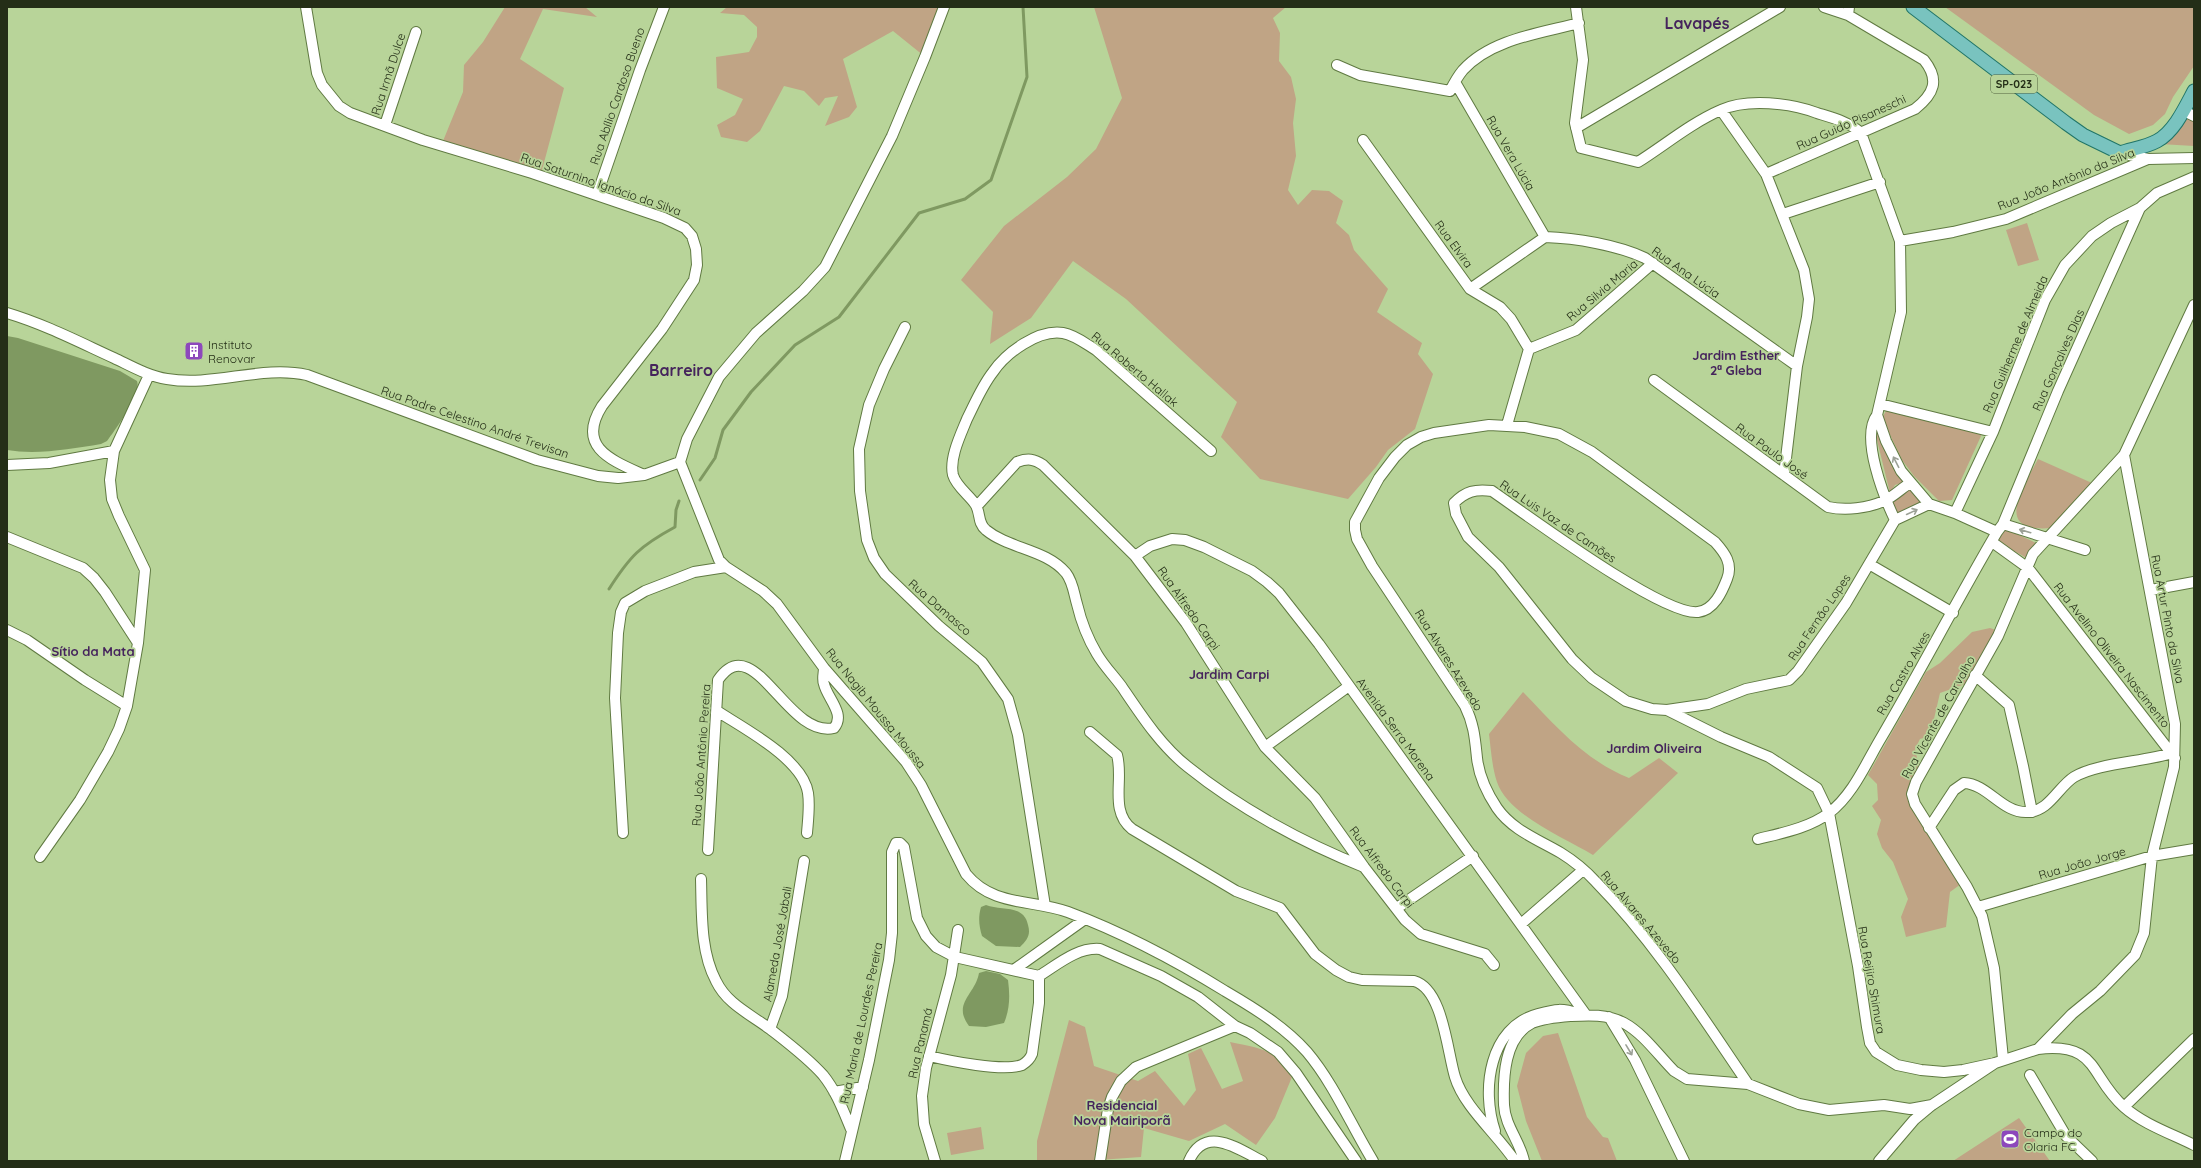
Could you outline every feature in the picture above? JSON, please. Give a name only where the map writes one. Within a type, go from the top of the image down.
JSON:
[{"type":"main road","name":"SP-023","points":[[1913,7],[2066,124],[2083,135],[2120,153]]},
{"type":"main road","points":[[2120,153],[2157,141],[2168,133],[2189,113],[2194,91]]},
{"type":"street","name":"Rua Saturnino Ignácio da Silva","points":[[306,7],[317,73],[322,85],[339,106],[350,113],[423,140],[597,195],[664,218],[685,228],[692,236],[696,249],[697,265],[694,280],[662,329],[602,406],[595,417],[592,427],[593,438],[598,448],[609,458],[644,475]]},
{"type":"street","name":"Rua Abílio Cardoso Bueno","points":[[597,195],[642,63],[664,7]]},
{"type":"street","points":[[680,462],[687,440],[707,396],[719,377],[752,337],[803,291],[825,266],[892,136],[944,7]]},
{"type":"street","points":[[1576,7],[1583,60],[1575,123],[1582,148],[1638,162],[1703,119],[1721,110],[1744,105],[1798,106],[1846,123],[1861,133],[1880,182],[1900,241],[1901,312],[1880,404],[1877,415],[1872,423],[1872,444],[1885,500],[1895,520],[1929,504]]},
{"type":"street","points":[[1576,128],[1780,7]]},
{"type":"street","name":"Rua Guido Pisaneschi","points":[[1766,174],[1915,109],[1924,102],[1931,91],[1934,79],[1932,70],[1924,60],[1848,11],[1824,7]]},
{"type":"street","points":[[1337,64],[1360,75],[1450,90],[1471,62],[1497,47],[1579,22]]},
{"type":"street","name":"Rua Irmã Dulce","points":[[385,125],[416,32]]},
{"type":"street","name":"Rua Vera Lúcia","points":[[1455,82],[1545,236]]},
{"type":"street","points":[[1721,110],[1766,174],[1783,214],[1807,283],[1807,317],[1796,366],[1784,474]]},
{"type":"street","name":"Rua Elvira","points":[[1363,140],[1470,289]]},
{"type":"street","points":[[2120,153],[2148,159],[2194,158]]},
{"type":"street","name":"Rua João Antônio da Silva","points":[[1900,241],[1953,232],[2006,219],[2148,159]]},
{"type":"street","name":"Rua Guilherme de Almeida","points":[[1955,513],[1993,432],[2030,337],[2056,278],[2075,252],[2092,236],[2111,223],[2140,208],[2157,193],[2194,177]]},
{"type":"street","points":[[1783,214],[1880,182]]},
{"type":"street","name":"Rua Gonçalves Dias","points":[[1992,542],[2000,528],[2058,391],[2140,208]]},
{"type":"street","points":[[1507,425],[1529,349],[1511,319],[1500,306],[1470,289],[1545,236]]},
{"type":"street","name":"Rua Ana Lúcia","points":[[1545,236],[1563,237],[1625,250],[1653,263],[1796,366]]},
{"type":"street","name":"Rua Silvia Maria","points":[[1529,349],[1576,330],[1653,263]]},
{"type":"street","name":"Rua Vicente de Carvalho","points":[[1999,1061],[1994,968],[1986,930],[1978,906],[1915,804],[1912,797],[1913,790],[1975,675],[1998,636],[2033,554],[2124,455],[2194,305]]},
{"type":"street","name":"Rua Padre Celestino André Trevisan","points":[[7,313],[49,329],[149,375],[168,380],[198,381],[293,372],[338,386],[537,460],[598,476],[618,478],[644,475],[680,462]]},
{"type":"street","name":"Rua Damasco","points":[[905,327],[884,369],[869,405],[859,449],[860,491],[867,540],[874,558],[885,574],[939,626],[982,662],[1008,699],[1018,735],[1045,906]]},
{"type":"street","name":"Rua Roberto Hallak","points":[[977,506],[955,480],[952,465],[974,403],[993,371],[1004,360],[1033,339],[1045,334],[1062,333],[1078,339],[1102,355],[1211,451]]},
{"type":"street","points":[[40,857],[80,800],[108,752],[120,729],[127,706],[138,643],[145,570],[112,499],[110,480],[114,451],[149,375]]},
{"type":"street","name":"Rua Paulo José","points":[[1654,380],[1828,507],[1848,509],[1885,500]]},
{"type":"street","points":[[1880,404],[1993,432]]},
{"type":"street","points":[[1877,415],[1892,454],[1901,471],[1929,504],[2000,528],[2048,537],[2085,550]]},
{"type":"street","name":"Rua Luis Vaz de Camões","points":[[1507,425],[1543,429],[1576,442],[1715,542],[1725,553],[1730,568],[1722,591],[1712,604],[1706,609],[1697,612],[1658,599],[1625,582],[1492,491],[1480,489],[1465,493],[1454,503],[1456,514],[1468,537],[1499,567],[1572,659],[1592,678],[1626,701],[1652,709],[1667,710],[1721,737],[1769,757],[1796,773],[1817,788],[1829,813]]},
{"type":"street","name":"Rua Alvares Azevedo","points":[[1507,425],[1434,433],[1421,437],[1407,445],[1395,457],[1379,478],[1358,516],[1355,530],[1357,539],[1372,566],[1465,706],[1475,729],[1477,758],[1484,784],[1498,810],[1522,830],[1562,854],[1583,870],[1630,919],[1673,975],[1748,1084]]},
{"type":"street","points":[[7,465],[49,463],[114,451]]},
{"type":"street","name":"Rua Artur Pinto da Silva","points":[[1880,1161],[1914,1120],[1932,1105],[1999,1061],[2038,1049],[2072,1014],[2100,991],[2135,955],[2144,933],[2152,856],[2173,755],[2175,724],[2151,590],[2135,520],[2124,455]]},
{"type":"street","name":"Rua Alfredo Carpi","points":[[977,506],[1017,462],[1026,459],[1035,460],[1043,465],[1099,518],[1135,556],[1186,623],[1265,747],[1315,798],[1364,867],[1412,927],[1421,934],[1485,954],[1494,966]]},
{"type":"street","name":"Rua Nagib Moussa Moussa","points":[[680,462],[713,549],[726,567],[750,581],[777,604],[824,668],[906,762],[924,791],[966,874],[974,885],[992,895],[1045,906],[1085,918],[1146,945],[1242,1001],[1280,1027],[1307,1052],[1332,1087],[1373,1161]]},
{"type":"street","points":[[1885,500],[1910,483]]},
{"type":"street","points":[[977,506],[980,522],[985,529],[995,536],[1047,559],[1065,572],[1073,587],[1088,635],[1097,654],[1142,715],[1186,766],[1251,810],[1295,836],[1325,852],[1364,867]]},
{"type":"street","name":"Rua Fernão Lopes","points":[[1667,710],[1708,704],[1746,688],[1789,680],[1798,672],[1846,602],[1895,520]]},
{"type":"street","points":[[7,537],[83,568],[94,578],[105,592],[138,643]]},
{"type":"street","name":"Avenida Serra Morena","points":[[1135,556],[1161,541],[1172,538],[1185,540],[1204,547],[1252,571],[1279,593],[1473,856],[1584,1015]]},
{"type":"street","name":"Rua Avelino Oliveira Nascimento","points":[[1992,542],[2028,568],[2173,755]]},
{"type":"street","name":"Rua Castro Alves","points":[[1758,839],[1816,821],[1829,813],[1849,791],[1953,613],[1992,542]]},
{"type":"street","points":[[1869,564],[1953,613]]},
{"type":"street","points":[[623,833],[615,698],[618,634],[621,612],[625,603],[645,591],[694,572],[726,567]]},
{"type":"street","points":[[2151,590],[2194,582]]},
{"type":"street","points":[[7,630],[27,640],[127,706]]},
{"type":"street","name":"Rua João Antônio Pereira","points":[[708,850],[718,680],[730,667],[739,665],[754,670],[806,722],[823,729],[834,728],[838,723],[838,712],[824,684],[824,668]]},
{"type":"street","points":[[1975,675],[2009,705],[2024,766],[2032,812]]},
{"type":"street","points":[[1265,747],[1349,686]]},
{"type":"street","points":[[717,711],[768,743],[798,773],[808,793],[807,833]]},
{"type":"street","points":[[1090,732],[1117,755],[1120,808],[1126,824],[1132,829],[1236,891],[1280,908],[1315,954],[1336,970],[1349,977],[1362,980],[1414,980],[1422,983],[1429,990],[1435,1001],[1460,1090],[1515,1161]]},
{"type":"street","points":[[1929,828],[1954,790],[1964,783],[1977,786],[2021,812],[2032,812],[2047,804],[2064,784],[2082,773],[2173,755]]},
{"type":"street","name":"Rua Reijiro Shimura","points":[[1829,813],[1858,966],[1870,1043],[1876,1052],[1897,1065],[1921,1070],[1944,1072],[1964,1070],[1999,1061]]},
{"type":"street","name":"Rua Maria de Lourdes Pereira","points":[[845,1161],[851,1129],[863,1087],[889,960],[892,933],[892,852],[896,843],[900,843],[904,847],[917,918],[921,928],[936,947],[955,956]]},
{"type":"street","name":"Rua João Jorge","points":[[1978,906],[2152,856],[2194,849]]},
{"type":"street","points":[[1397,908],[1473,856]]},
{"type":"street","name":"Alameda José Jabali","points":[[770,1029],[782,996],[804,861]]},
{"type":"street","points":[[1521,924],[1583,870]]},
{"type":"street","points":[[701,879],[704,934],[715,981],[723,994],[737,1007],[770,1029],[813,1065],[834,1092],[851,1129]]},
{"type":"street","points":[[1015,969],[1085,918]]},
{"type":"street","name":"Rua Panamá","points":[[935,1161],[922,1111],[922,1096],[929,1056],[955,956],[958,930]]},
{"type":"street","points":[[955,956],[1015,969],[1039,976],[1081,950],[1089,948],[1100,949],[1161,976],[1198,997],[1235,1026],[1250,1033],[1278,1052],[1301,1080],[1356,1161]]},
{"type":"street","points":[[929,1056],[964,1063],[1007,1066],[1022,1065],[1029,1060],[1032,1054],[1039,1004],[1039,976]]},
{"type":"street","points":[[1498,1139],[1490,1116],[1490,1072],[1498,1047],[1509,1030],[1525,1017],[1548,1011],[1563,1008],[1584,1015]]},
{"type":"street","points":[[1524,1161],[1522,1150],[1505,1117],[1505,1073],[1513,1043],[1521,1032],[1532,1024],[1549,1018],[1584,1015],[1609,1017],[1636,1031],[1674,1072],[1687,1079],[1748,1084],[1799,1104],[1829,1110],[1884,1105],[1910,1109],[1932,1105]]},
{"type":"street","points":[[1609,1017],[1635,1060],[1684,1161]]},
{"type":"street","points":[[1100,1161],[1108,1109],[1112,1097],[1121,1081],[1136,1067],[1235,1026]]},
{"type":"street","points":[[2124,1107],[2193,1044]]},
{"type":"street","points":[[2038,1049],[2053,1047],[2070,1049],[2079,1053],[2094,1066],[2111,1092],[2124,1107],[2194,1145]]},
{"type":"street","points":[[2030,1075],[2066,1136],[2092,1161]]},
{"type":"street","points":[[834,1092],[863,1087]]},
{"type":"street","points":[[1189,1161],[1199,1147],[1215,1141],[1231,1145],[1262,1161]]},
{"type":"shaded area","points":[[505,7],[585,7],[597,17],[543,9],[520,59],[564,88],[542,170],[443,141],[463,92],[464,65],[483,42]]},
{"type":"shaded area","points":[[727,7],[942,7],[924,56],[893,31],[843,59],[857,107],[849,117],[825,126],[838,96],[825,98],[819,106],[804,91],[784,86],[760,131],[747,142],[721,137],[717,125],[735,115],[743,99],[717,88],[716,57],[749,52],[757,37],[757,27],[744,15],[720,13]]},
{"type":"shaded area","points":[[1094,7],[1286,7],[1273,18],[1280,33],[1279,61],[1291,77],[1296,99],[1293,123],[1296,156],[1288,190],[1298,205],[1312,190],[1329,191],[1343,201],[1336,223],[1349,235],[1354,250],[1388,289],[1377,312],[1422,343],[1418,354],[1433,374],[1415,429],[1388,450],[1376,467],[1348,499],[1260,479],[1221,437],[1237,402],[1126,299],[1073,261],[1031,318],[990,344],[993,312],[961,280],[1004,226],[1067,177],[1096,149],[1122,98]]},
{"type":"shaded area","points":[[1945,7],[2194,7],[2194,66],[2173,97],[2165,114],[2153,125],[2129,134],[2094,115]]},
{"type":"shaded area","points":[[2185,118],[2194,121],[2194,146],[2160,144]]},
{"type":"shaded area","points":[[2027,223],[2039,260],[2018,266],[2006,230]]},
{"type":"shaded area","points":[[7,336],[18,338],[120,371],[137,381],[136,394],[132,403],[107,441],[101,444],[54,451],[30,452],[7,450]]},
{"type":"shaded area","points":[[1892,410],[1981,433],[1952,500],[1939,501],[1914,476],[1902,460],[1882,418],[1886,411]]},
{"type":"shaded area","points":[[1879,427],[1904,482],[1895,485],[1890,493],[1875,432]]},
{"type":"shaded area","points":[[2038,459],[2092,483],[2051,528],[2033,528],[2022,523],[2017,516],[2017,506],[2020,495]]},
{"type":"shaded area","points":[[1911,488],[1927,503],[1900,514],[1897,513],[1893,504],[1893,498]]},
{"type":"shaded area","points":[[2004,528],[2036,543],[2027,559],[1997,541]]},
{"type":"shaded area","points":[[1990,628],[1996,630],[1968,683],[1940,693],[1930,736],[1920,739],[1915,749],[1918,762],[1923,765],[1911,790],[1961,884],[1950,892],[1946,927],[1906,937],[1901,917],[1908,899],[1893,862],[1882,848],[1877,834],[1881,820],[1872,806],[1878,800],[1877,784],[1868,775],[1926,672],[1940,663],[1972,632]]},
{"type":"shaded area","points":[[1523,692],[1559,730],[1584,752],[1613,770],[1629,778],[1659,758],[1678,773],[1593,855],[1553,833],[1525,815],[1503,794],[1497,782],[1489,734]]},
{"type":"shaded area","points":[[986,905],[1011,909],[1022,914],[1026,918],[1029,935],[1020,947],[996,946],[982,936],[979,915],[981,907]]},
{"type":"shaded area","points":[[986,971],[1000,974],[1008,980],[1009,1002],[1006,1018],[1004,1023],[986,1027],[969,1026],[964,1018],[964,1005],[977,981],[979,973]]},
{"type":"shaded area","points":[[1069,1020],[1085,1027],[1094,1066],[1138,1081],[1155,1071],[1184,1106],[1196,1090],[1188,1054],[1201,1048],[1222,1089],[1243,1081],[1230,1042],[1251,1046],[1266,1051],[1279,1060],[1292,1077],[1275,1118],[1256,1145],[1225,1124],[1189,1141],[1144,1128],[1141,1157],[1085,1161],[1037,1161],[1037,1141]]},
{"type":"shaded area","points":[[1558,1033],[1587,1117],[1603,1137],[1608,1138],[1617,1161],[1542,1161],[1526,1121],[1517,1086],[1526,1053],[1543,1036]]},
{"type":"shaded area","name":"Campo do Olaria FC","points":[[2019,1118],[2050,1161],[1953,1161]]},
{"type":"shaded area","points":[[981,1127],[984,1149],[951,1155],[947,1133]]},
{"type":"waterway","points":[[700,480],[715,458],[723,430],[751,392],[795,345],[839,317],[919,213],[965,199],[991,180],[1027,77],[1023,7]]},
{"type":"waterway","points":[[609,589],[623,568],[644,546],[675,527],[676,510],[679,501]]},
{"type":"place","name":"Instituto Renovar","points":[[194,351]]},
{"type":"place","name":"Campo do Olaria FC","points":[[2010,1139]]},
{"type":"district","name":"Lavapés","points":[[1697,23]]},
{"type":"district","name":"Jardim Esther 2ª Gleba","points":[[1736,362]]},
{"type":"district","name":"Barreiro","points":[[681,370]]},
{"type":"district","name":"Sítio da Mata","points":[[93,651]]},
{"type":"district","name":"Jardim Carpi","points":[[1229,674]]},
{"type":"district","name":"Jardim Oliveira","points":[[1654,748]]},
{"type":"district","name":"Residencial Nova Mairiporã","points":[[1122,1112]]}]
